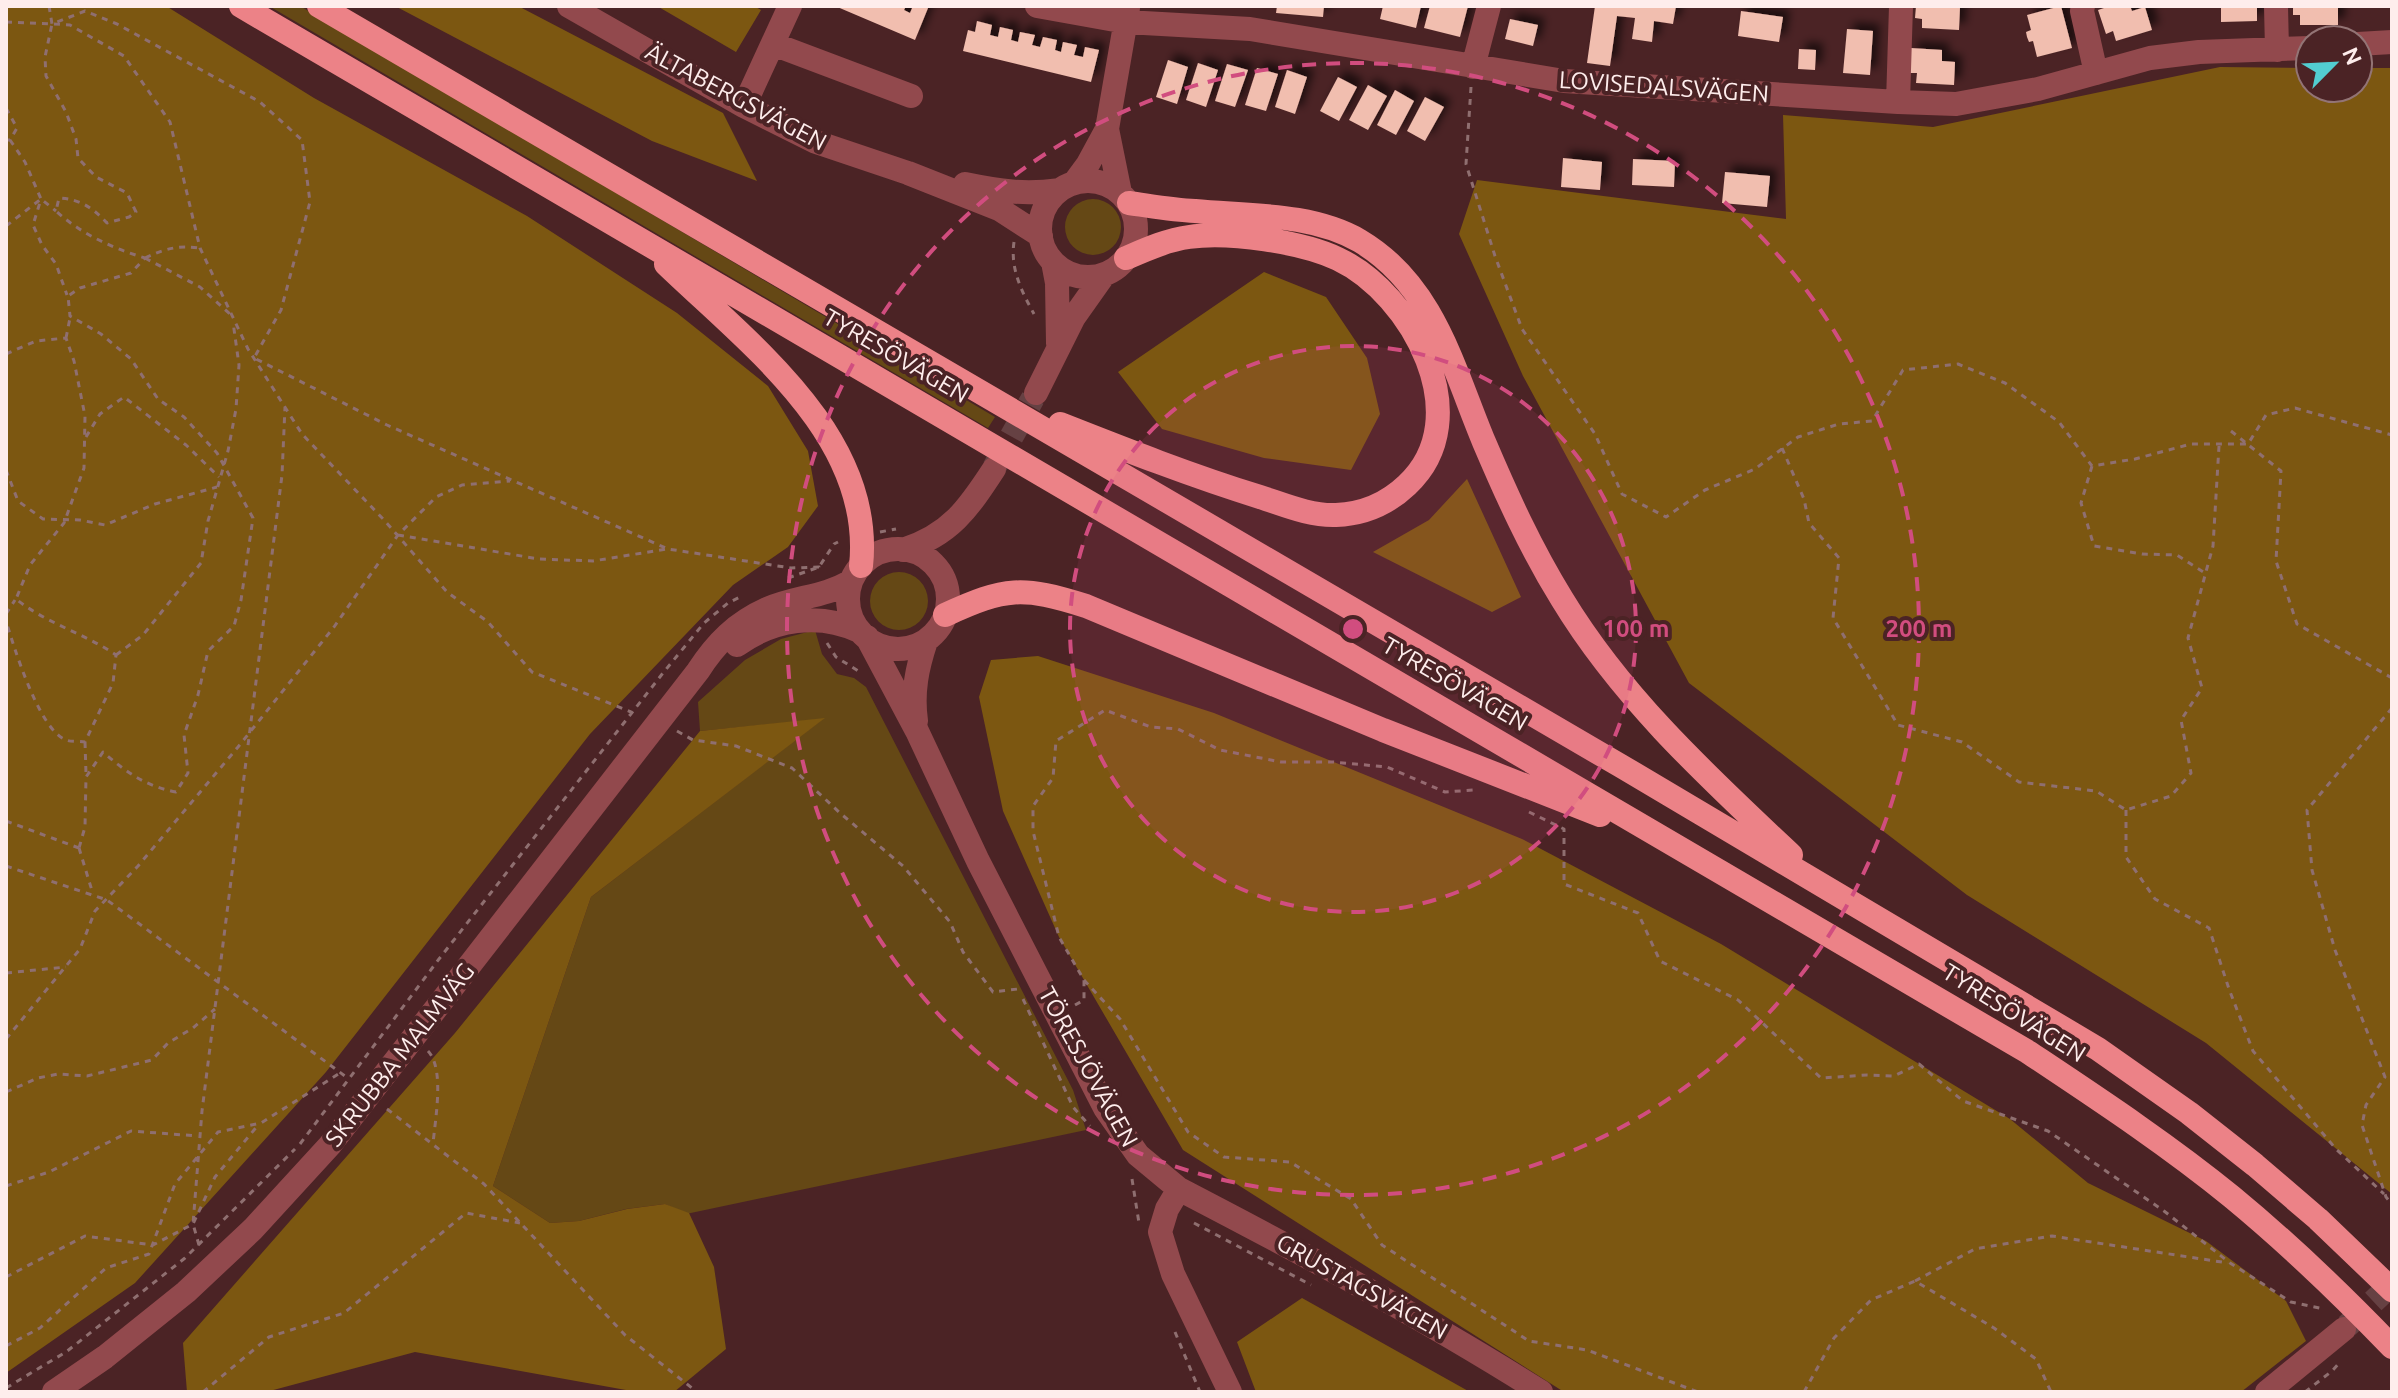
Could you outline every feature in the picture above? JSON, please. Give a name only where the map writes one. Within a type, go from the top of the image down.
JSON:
[{"type":"highway","name":"TYRESÖVÄGEN","points":[[241,6],[2028,1052],[2101,1100],[2231,1197],[2290,1247],[2392,1347]]},
{"type":"highway","name":"TYRESÖVÄGEN","points":[[319,6],[1824,885],[2098,1049],[2189,1113],[2255,1165],[2318,1219],[2392,1290]]},
{"type":"highway","points":[[1124,198],[1308,222],[1338,230],[1379,254],[1403,275],[1439,331],[1483,440],[1534,552],[1596,650],[1691,761],[1824,885]]},
{"type":"highway","points":[[637,236],[777,370],[828,434],[845,466],[857,501],[863,534],[856,574]]},
{"type":"highway","points":[[987,396],[1146,458],[1309,513],[1358,513],[1398,493],[1415,478],[1435,439],[1437,394],[1430,366],[1414,334],[1390,300],[1364,274],[1338,259],[1307,247],[1248,237],[1191,236],[1126,258]]},
{"type":"highway","points":[[945,615],[999,593],[1023,591],[1048,594],[1086,606],[1383,730],[1671,843]]},
{"type":"street","name":"ÄLTABERGSVÄGEN","points":[[569,6],[744,106],[816,142],[908,173],[999,209],[1041,236]]},
{"type":"street","points":[[744,106],[790,6]]},
{"type":"street","name":"LOVISEDALSVÄGEN","points":[[1037,6],[1250,29],[1564,81],[1956,104],[2038,89],[2150,58],[2199,52],[2294,49]]},
{"type":"street","points":[[1473,67],[1489,6]]},
{"type":"street","points":[[1898,102],[1901,6]]},
{"type":"street","points":[[2083,6],[2096,73]]},
{"type":"street","points":[[2276,6],[2277,50]]},
{"type":"street","points":[[1058,346],[1057,283],[1053,262],[1041,236],[1041,218],[1048,202],[1088,164],[1107,129],[1127,14]]},
{"type":"street","points":[[773,44],[911,96]]},
{"type":"street","points":[[1053,262],[1077,276],[1103,276],[1126,258],[1136,235],[1135,219],[1124,198],[1107,129]]},
{"type":"street","name":"ÄLTABERGSVÄGEN","points":[[908,173],[1005,192],[1030,194],[1067,186]]},
{"type":"street","points":[[1067,186],[1094,180],[1110,184],[1124,198]]},
{"type":"street","points":[[1036,393],[1058,346],[1103,276]]},
{"type":"street","points":[[905,538],[891,550],[872,557],[856,574],[847,599],[850,613],[863,634],[885,647],[906,649],[926,641],[939,630],[950,599],[947,557],[958,520],[994,469]]},
{"type":"street","points":[[905,538],[923,543],[958,520]]},
{"type":"street","points":[[905,538],[938,568],[947,582]]},
{"type":"street","name":"SKRUBBA MALMVÄG","points":[[54,1392],[105,1357],[186,1292],[253,1229],[330,1145],[660,721],[714,647],[736,627],[768,609],[821,595],[856,574]]},
{"type":"street","name":"SKRUBBA MALMVÄG","points":[[698,671],[743,640],[775,625],[823,619],[842,623],[863,634]]},
{"type":"street","name":"TÖRESJÖVÄGEN","points":[[863,634],[917,731],[978,861],[1105,1108],[1173,1199]]},
{"type":"street","name":"TÖRESJÖVÄGEN","points":[[917,731],[913,700],[926,641]]},
{"type":"street","points":[[1173,1199],[1160,1232],[1173,1274],[1230,1392]]},
{"type":"street","name":"GRUSTAGSVÄGEN","points":[[1173,1199],[1282,1243],[1465,1344],[1541,1392]]},
{"type":"street","points":[[2267,1392],[2344,1329]]},
{"type":"path","points":[[49,6],[52,24],[45,57],[46,76],[66,112],[76,139],[78,158],[96,177],[127,193],[136,212],[107,223],[94,209],[72,199],[59,198],[56,211]]},
{"type":"path","points":[[52,24],[85,11],[117,24],[260,102],[302,140],[310,202],[281,310],[254,358]]},
{"type":"path","points":[[6,22],[70,25],[124,56],[170,122],[200,248],[254,358],[302,434],[398,535],[447,592],[488,622],[532,672],[632,713]]},
{"type":"path","points":[[1473,67],[1466,164],[1495,256],[1522,329],[1595,434],[1622,494],[1666,517],[1705,490],[1755,469],[1798,437],[1839,424],[1872,421],[1903,370],[1958,364],[2005,383],[2059,422],[2092,466]]},
{"type":"path","points":[[6,108],[17,128],[8,140],[25,162],[41,199],[73,227],[145,258],[200,287],[233,317],[239,365],[236,409],[208,521],[201,563],[143,635],[116,655],[113,683],[85,742],[85,827],[79,848],[93,896]]},
{"type":"path","points":[[6,226],[41,199]]},
{"type":"path","points":[[6,614],[30,565],[65,520],[84,468],[85,416],[66,338],[70,316],[68,296],[56,264],[42,245],[33,225],[41,199]]},
{"type":"path","points":[[1021,222],[1013,253],[1015,271],[1035,316]]},
{"type":"path","points":[[68,296],[80,288],[131,273],[145,258],[164,249],[182,246],[200,248]]},
{"type":"path","points":[[70,316],[101,334],[131,359],[158,399],[184,417],[217,453],[253,518],[234,626],[208,651],[198,695],[184,735],[188,773],[176,792],[154,788],[123,770],[103,752],[86,777]]},
{"type":"path","points":[[6,354],[36,341],[66,338]]},
{"type":"path","points":[[254,358],[387,425],[668,549],[791,568],[819,567]]},
{"type":"path","points":[[84,440],[100,414],[124,397],[186,445],[220,478]]},
{"type":"path","points":[[199,1245],[193,1224],[200,1136],[282,475],[285,407]]},
{"type":"path","points":[[2248,444],[2266,415],[2295,408],[2392,435]]},
{"type":"path","points":[[2231,431],[2281,471],[2276,561],[2297,624],[2392,678]]},
{"type":"path","points":[[2092,466],[2135,459],[2191,444],[2248,444]]},
{"type":"path","points":[[1782,448],[1804,499],[1809,523],[1839,558],[1833,618],[1898,725],[1962,742],[2019,782],[2096,791],[2126,810],[2171,796],[2191,773],[2181,720],[2202,688],[2188,638],[2213,546],[2219,444]]},
{"type":"path","points":[[2092,466],[2081,503],[2094,546],[2142,554],[2177,555],[2205,573]]},
{"type":"path","points":[[6,470],[18,501],[43,519],[105,525],[155,504],[217,487]]},
{"type":"path","points":[[6,1039],[80,949],[95,911],[138,866],[250,732],[334,627],[398,535],[436,497],[462,485],[511,481]]},
{"type":"path","points":[[821,595],[819,567],[834,544],[863,534],[905,538]]},
{"type":"path","points":[[398,535],[539,559],[593,561],[668,549]]},
{"type":"path","points":[[781,580],[819,567]]},
{"type":"path","points":[[6,1388],[66,1352],[185,1258],[299,1144],[439,959],[704,623],[728,603],[742,596]]},
{"type":"path","points":[[16,599],[33,613],[93,640],[116,655]]},
{"type":"path","points":[[823,619],[827,643],[836,657],[865,675]]},
{"type":"path","points":[[6,621],[27,683],[48,723],[64,740],[85,742]]},
{"type":"path","points":[[2386,1197],[2362,1125],[2366,1105],[2385,1077],[2335,950],[2312,870],[2307,810],[2392,708]]},
{"type":"path","points":[[1482,789],[1445,792],[1387,767],[1333,762],[1281,762],[1220,750],[1178,729],[1151,727],[1105,710],[1056,741],[1053,778],[1033,806],[1033,831],[1059,937],[1084,980],[1120,1019],[1188,1132],[1224,1157],[1290,1162],[1351,1199],[1382,1245],[1529,1341],[1587,1350],[1698,1392]]},
{"type":"path","points":[[660,721],[693,740],[736,746],[792,768],[903,866],[950,922],[963,952],[993,992],[1018,989],[1073,1107],[1092,1130]]},
{"type":"path","points":[[1523,809],[1564,829],[1564,884],[1638,913],[1660,961],[1738,1000],[1821,1078],[1894,1076],[1919,1064],[1963,1101],[2048,1131],[2164,1211],[2230,1263],[2291,1302],[2329,1309]]},
{"type":"path","points":[[2126,810],[2126,857],[2155,899],[2209,928],[2253,1051],[2336,1149],[2392,1204]]},
{"type":"path","points":[[6,821],[79,848]]},
{"type":"path","points":[[6,973],[66,967]]},
{"type":"path","points":[[1057,1014],[1084,1000],[1084,980]]},
{"type":"path","points":[[6,1092],[38,1078],[58,1074],[87,1076],[152,1060],[168,1043],[193,1028],[215,1009]]},
{"type":"path","points":[[415,1036],[434,1057],[438,1098],[433,1144]]},
{"type":"path","points":[[6,1277],[85,1236],[153,1245],[193,1224],[215,1177],[261,1123],[340,1072]]},
{"type":"path","points":[[6,1346],[40,1328],[106,1268],[149,1254],[175,1184],[218,1132],[261,1123]]},
{"type":"path","points":[[6,1186],[49,1172],[131,1131],[200,1136]]},
{"type":"path","points":[[1131,1176],[1140,1184]]},
{"type":"path","points":[[1173,1199],[1319,1289]]},
{"type":"path","points":[[203,1392],[269,1337],[344,1313],[466,1213],[520,1223]]},
{"type":"path","points":[[1804,1392],[1834,1338],[1871,1300],[1975,1249],[2052,1236],[2230,1263]]},
{"type":"path","points":[[1915,1281],[1994,1328],[2036,1359],[2051,1392]]},
{"type":"shaded area","points":[[6,6],[166,6],[314,98],[527,216],[677,313],[768,386],[808,451],[818,506],[788,547],[733,585],[590,734],[326,1072],[135,1283],[6,1373]]},
{"type":"shaded area","points":[[269,6],[300,6],[995,417],[988,428]]},
{"type":"shaded area","points":[[395,6],[518,6],[723,113],[757,181],[652,141]]},
{"type":"shaded area","points":[[657,6],[754,6],[761,10],[736,52]]},
{"type":"shaded area","points":[[2220,67],[2294,68],[2294,104],[2374,104],[2374,68],[2392,68],[2392,1194],[2206,1043],[1967,895],[1689,683],[1523,376],[1459,234],[1477,180],[1786,219],[1783,115],[1933,127]]},
{"type":"shaded area","points":[[1093,199],[1112,208],[1121,227],[1112,246],[1093,255],[1074,246],[1065,227],[1074,208]]},
{"type":"shaded area","points":[[1264,272],[1326,297],[1367,358],[1380,414],[1351,470],[1264,458],[1162,429],[1118,372]]},
{"type":"shaded area","points":[[1467,479],[1521,597],[1492,612],[1373,552],[1429,520]]},
{"type":"shaded area","points":[[899,572],[910,574],[919,581],[926,590],[926,612],[919,621],[910,628],[899,630],[888,628],[879,621],[872,612],[870,601],[872,590],[879,581],[888,574]]},
{"type":"shaded area","points":[[815,630],[822,654],[837,674],[854,678],[866,687],[1073,1090],[1086,1130],[686,1214],[665,1204],[626,1209],[579,1221],[550,1223],[493,1186],[591,897],[823,719],[700,731],[698,702],[745,660],[781,639]]},
{"type":"shaded area","points":[[1038,656],[1214,713],[1522,839],[1721,944],[2010,1119],[2088,1183],[2206,1241],[2286,1301],[2306,1341],[2241,1392],[1564,1392],[1183,1150],[1059,937],[1003,811],[979,697],[991,660]]},
{"type":"shaded area","points":[[825,718],[591,897],[493,1186],[550,1223],[579,1221],[627,1209],[665,1204],[689,1213],[714,1267],[726,1349],[674,1392],[637,1392],[415,1352],[266,1392],[187,1392],[183,1343],[455,1033],[700,731]]},
{"type":"shaded area","points":[[1302,1298],[1470,1392],[1256,1392],[1237,1342]]},
{"type":"building","points":[[835,6],[906,6],[904,10],[910,13],[913,6],[928,8],[915,40]]},
{"type":"building","points":[[1277,6],[1324,6],[1323,17],[1276,13]]},
{"type":"building","points":[[1383,6],[1421,6],[1416,28],[1380,19]]},
{"type":"building","points":[[1430,6],[1468,6],[1460,37],[1424,28]]},
{"type":"building","points":[[1595,6],[1676,6],[1673,24],[1654,21],[1652,42],[1632,39],[1635,18],[1617,16],[1610,66],[1587,63]]},
{"type":"building","points":[[1916,6],[1960,7],[1959,30],[1922,28],[1922,19],[1915,18]]},
{"type":"building","points":[[2061,6],[2072,48],[2037,57],[2033,41],[2029,42],[2027,37],[2026,32],[2031,30],[2027,15]]},
{"type":"building","points":[[2110,6],[2130,6],[2132,11],[2145,7],[2152,30],[2116,41],[2113,31],[2106,34],[2098,10]]},
{"type":"building","points":[[2221,6],[2257,6],[2257,21],[2221,22]]},
{"type":"building","points":[[2293,6],[2338,6],[2338,24],[2300,24],[2300,15],[2293,15]]},
{"type":"building","points":[[1741,11],[1783,17],[1779,42],[1738,36]]},
{"type":"building","points":[[1510,19],[1538,25],[1533,46],[1505,39]]},
{"type":"building","points":[[977,21],[992,25],[990,35],[998,37],[1000,27],[1013,30],[1011,40],[1018,42],[1020,32],[1035,35],[1032,45],[1040,47],[1043,37],[1057,40],[1055,50],[1061,52],[1063,42],[1077,45],[1074,55],[1083,57],[1085,47],[1099,50],[1091,82],[963,51],[968,30],[975,32]]},
{"type":"building","points":[[1847,29],[1873,31],[1870,75],[1843,73]]},
{"type":"building","points":[[1911,48],[1942,50],[1942,61],[1955,62],[1954,85],[1916,83],[1917,73],[1910,73]]},
{"type":"building","points":[[1799,49],[1816,50],[1815,70],[1798,69]]},
{"type":"building","points":[[1168,60],[1188,67],[1177,104],[1156,97]]},
{"type":"building","points":[[1198,63],[1218,70],[1206,107],[1186,100]]},
{"type":"building","points":[[1227,64],[1248,70],[1235,107],[1215,101]]},
{"type":"building","points":[[1257,68],[1278,74],[1266,111],[1245,105]]},
{"type":"building","points":[[1287,70],[1307,77],[1295,114],[1275,107]]},
{"type":"building","points":[[1338,77],[1357,87],[1339,121],[1320,111]]},
{"type":"building","points":[[1368,85],[1387,96],[1368,130],[1349,120]]},
{"type":"building","points":[[1395,90],[1414,101],[1396,135],[1377,125]]},
{"type":"building","points":[[1425,97],[1444,107],[1425,141],[1407,131]]},
{"type":"building","points":[[1563,158],[1602,162],[1600,190],[1561,187]]},
{"type":"building","points":[[1633,159],[1675,161],[1674,187],[1632,185]]},
{"type":"building","points":[[1725,172],[1770,176],[1767,207],[1722,203]]},
{"type":"tunnel","points":[[994,468],[1033,398]]},
{"type":"tunnel","points":[[2347,1326],[2392,1284]]}]
